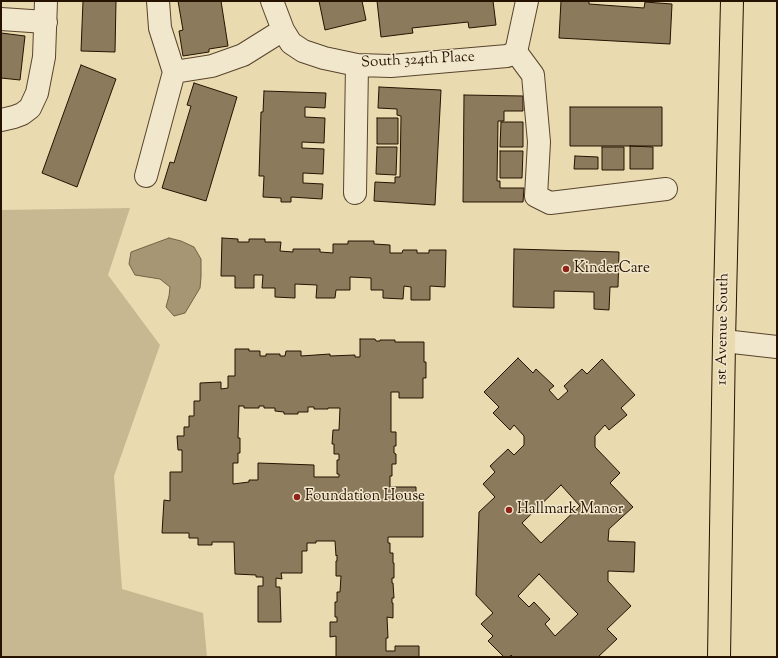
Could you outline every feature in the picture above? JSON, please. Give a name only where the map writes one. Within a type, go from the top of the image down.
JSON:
[{"type":"main road","name":"1st Avenue South","points":[[719,657],[724,341],[732,1]]},
{"type":"street","points":[[146,176],[174,72],[160,28],[158,1]]},
{"type":"street","points":[[174,72],[212,66],[243,55],[282,30],[272,1]]},
{"type":"street","points":[[527,1],[516,52],[533,75],[539,142],[536,196],[550,203],[666,189]]},
{"type":"street","points":[[1,19],[46,11],[42,71],[37,93],[30,108],[22,114],[1,120]]},
{"type":"street","name":"South 324th Place","points":[[282,30],[291,43],[303,51],[324,58],[357,65],[399,65],[507,56],[516,52]]},
{"type":"street","points":[[355,193],[357,65]]},
{"type":"street","points":[[724,341],[777,347]]},
{"type":"shaded area","points":[[130,208],[108,275],[160,345],[114,476],[122,589],[203,613],[207,657],[1,657],[1,210]]},
{"type":"shaded area","points":[[169,238],[181,241],[194,247],[201,259],[200,288],[185,313],[174,316],[166,307],[170,287],[160,279],[135,275],[129,264],[131,252]]},
{"type":"building","points":[[83,1],[116,1],[115,52],[81,51]]},
{"type":"building","points":[[178,1],[221,1],[228,46],[209,49],[209,52],[183,56],[179,31],[183,30]]},
{"type":"building","points":[[319,1],[362,1],[366,20],[325,30]]},
{"type":"building","points":[[377,1],[493,1],[496,25],[469,28],[468,22],[412,28],[413,33],[381,37]]},
{"type":"building","points":[[561,1],[589,1],[589,4],[644,8],[645,2],[672,4],[670,44],[559,38]]},
{"type":"building","points":[[1,33],[25,36],[20,80],[1,78]]},
{"type":"building","points":[[81,65],[116,79],[77,187],[42,173]]},
{"type":"building","points":[[194,83],[237,97],[206,201],[162,188],[170,162],[174,163],[191,106],[187,105]]},
{"type":"building","points":[[379,87],[441,90],[435,205],[374,201],[375,182],[395,183],[395,177],[400,177],[401,116],[397,115],[397,109],[378,108]]},
{"type":"building","points":[[264,91],[326,93],[325,108],[305,107],[305,117],[325,118],[324,143],[302,142],[302,148],[324,149],[323,174],[303,173],[303,183],[323,184],[322,199],[291,197],[291,202],[281,202],[281,198],[263,197],[264,176],[259,176],[261,112],[263,112]]},
{"type":"building","points":[[464,95],[523,96],[523,111],[504,111],[504,121],[498,121],[497,181],[500,181],[500,188],[524,188],[523,202],[463,202]]},
{"type":"building","points":[[570,107],[662,107],[662,146],[570,146]]},
{"type":"building","points":[[377,118],[398,118],[398,144],[377,144]]},
{"type":"building","points":[[501,122],[523,122],[523,147],[500,147]]},
{"type":"building","points":[[630,146],[653,147],[653,169],[630,169]]},
{"type":"building","points":[[377,147],[397,147],[396,175],[376,174]]},
{"type":"building","points":[[602,147],[624,147],[624,170],[602,170]]},
{"type":"building","points":[[500,151],[523,151],[522,178],[500,178]]},
{"type":"building","points":[[575,156],[598,157],[598,169],[574,169]]},
{"type":"building","points":[[222,238],[238,239],[238,242],[249,242],[249,239],[265,239],[265,242],[281,242],[280,251],[293,252],[293,249],[320,249],[320,252],[333,253],[333,244],[348,244],[348,241],[374,241],[374,244],[390,245],[390,253],[402,253],[403,250],[417,250],[417,253],[429,253],[429,250],[446,250],[445,287],[430,286],[430,300],[411,300],[411,287],[404,286],[403,299],[383,298],[383,290],[371,290],[371,278],[350,277],[350,290],[336,290],[335,298],[316,298],[317,285],[295,284],[295,298],[275,297],[275,288],[262,288],[263,275],[254,275],[254,288],[235,288],[235,276],[221,276]]},
{"type":"building","name":"KinderCare","points":[[514,249],[619,252],[618,287],[610,287],[609,310],[594,309],[594,292],[554,291],[554,308],[513,307]]},
{"type":"building","name":"Foundation House","points":[[360,339],[375,339],[376,341],[395,340],[395,342],[424,342],[426,378],[423,378],[423,398],[399,398],[399,392],[391,392],[391,432],[396,432],[396,446],[394,446],[394,453],[396,454],[396,464],[392,464],[390,487],[416,487],[416,494],[423,494],[423,537],[388,537],[388,543],[390,543],[390,553],[393,553],[394,563],[394,578],[392,578],[392,583],[394,598],[392,598],[393,618],[387,617],[388,638],[386,638],[386,651],[395,651],[395,646],[419,646],[419,657],[336,657],[336,636],[330,637],[330,622],[337,622],[337,617],[335,617],[335,602],[337,602],[337,592],[340,592],[341,576],[336,576],[337,555],[336,556],[335,541],[316,541],[316,543],[307,543],[307,551],[302,551],[302,573],[281,573],[282,579],[276,578],[276,587],[280,587],[281,622],[258,622],[258,586],[263,586],[263,577],[256,577],[256,575],[235,574],[234,542],[212,542],[212,545],[198,545],[198,538],[189,538],[189,533],[162,533],[164,500],[170,501],[170,472],[182,472],[182,450],[178,450],[177,436],[184,436],[184,427],[189,427],[189,416],[194,416],[194,401],[200,401],[200,383],[221,382],[221,389],[228,388],[228,376],[235,376],[235,349],[260,351],[260,356],[266,356],[266,354],[280,354],[280,356],[285,356],[286,351],[301,351],[301,356],[330,354],[330,356],[355,355],[355,357],[360,357]],"holes":[[[239,406],[244,406],[244,408],[259,408],[259,406],[264,406],[264,408],[275,408],[275,411],[284,412],[284,414],[308,412],[308,407],[314,407],[314,409],[340,408],[339,430],[333,430],[332,444],[334,444],[334,454],[339,454],[339,460],[337,460],[337,474],[339,474],[339,477],[314,477],[314,465],[258,463],[258,480],[249,480],[249,482],[233,484],[233,463],[238,463],[238,453],[240,453],[240,438],[238,438]]]},
{"type":"building","name":"Hallmark Manor","points":[[518,358],[533,373],[536,369],[554,386],[549,390],[558,400],[568,391],[564,386],[582,369],[587,374],[602,359],[635,395],[621,408],[627,415],[609,430],[605,425],[595,436],[595,447],[620,473],[610,483],[633,507],[609,529],[608,541],[635,542],[634,572],[608,571],[608,581],[631,606],[607,629],[617,639],[598,657],[513,657],[511,655],[510,657],[504,657],[488,641],[493,636],[481,624],[493,613],[476,595],[479,512],[495,497],[483,484],[495,472],[490,466],[508,449],[514,455],[524,445],[524,436],[514,425],[510,430],[493,413],[499,407],[484,392]],"holes":[[[561,485],[580,506],[541,543],[522,523]],[[539,574],[578,614],[555,636],[545,624],[550,619],[534,602],[529,607],[518,596]]]},
{"type":"place","name":"KinderCare","points":[[566,269]]},
{"type":"place","name":"Foundation House","points":[[297,497]]},
{"type":"place","name":"Hallmark Manor","points":[[509,510]]}]
